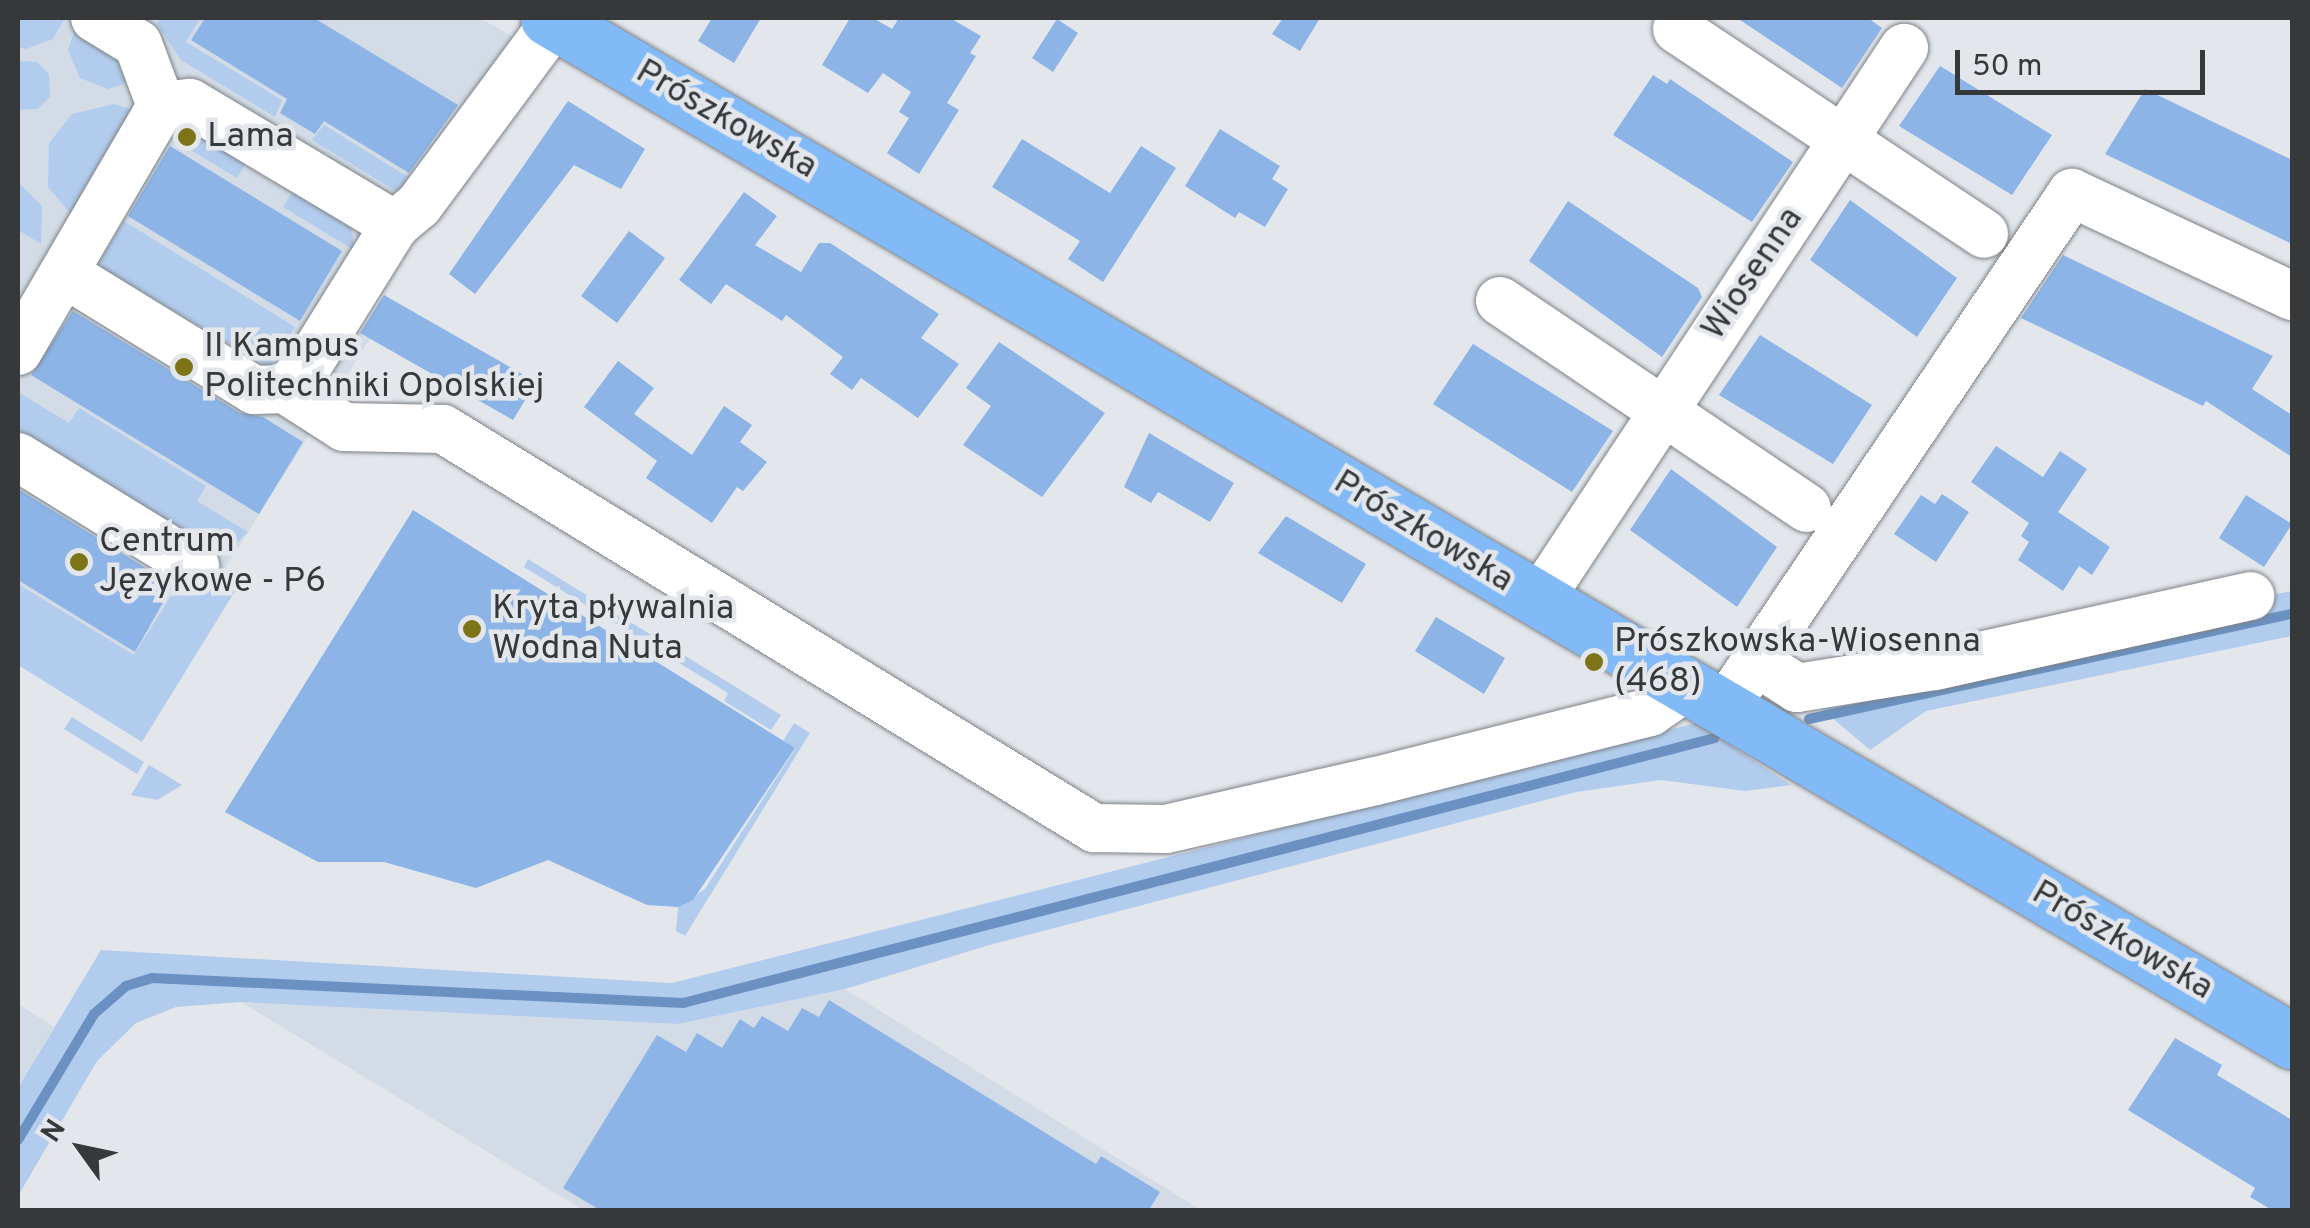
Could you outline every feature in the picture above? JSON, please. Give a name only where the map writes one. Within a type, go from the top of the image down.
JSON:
[{"type":"main road","name":"Prószkowska","points":[[552,20],[1229,412],[1704,699],[2292,1041]]},
{"type":"street","points":[[96,18],[138,44],[162,106]]},
{"type":"street","name":"Prószkowska","points":[[295,379],[395,225],[419,206],[552,20]]},
{"type":"street","points":[[1677,29],[1984,234]]},
{"type":"street","name":"Wiosenna","points":[[1539,600],[1904,48]]},
{"type":"street","points":[[162,106],[190,103],[395,225]]},
{"type":"street","points":[[18,351],[162,106]]},
{"type":"street","points":[[64,274],[254,390],[295,379],[344,427],[443,429],[1094,828],[1166,829],[1704,699],[1755,660],[2072,193],[2292,296]]},
{"type":"street","points":[[1500,301],[1807,508]]},
{"type":"street","points":[[18,458],[194,566]]},
{"type":"street","points":[[1755,660],[1796,688],[1953,662],[2250,596]]},
{"type":"shaded area","name":"II Kampus Politechniki Opolskiej","points":[[18,18],[480,18],[549,57],[347,325],[370,339],[128,722],[18,655]]},
{"type":"shaded area","points":[[18,18],[65,18],[53,39],[26,49],[18,47]]},
{"type":"shaded area","points":[[161,18],[200,18],[186,42],[282,100],[275,117],[181,60],[157,24]]},
{"type":"shaded area","points":[[77,24],[117,48],[133,81],[108,89],[80,78],[68,50]]},
{"type":"shaded area","points":[[18,61],[37,62],[49,74],[50,97],[38,109],[18,110]]},
{"type":"shaded area","points":[[114,104],[137,111],[75,219],[48,187],[49,143],[72,114]]},
{"type":"shaded area","points":[[324,125],[421,185],[409,199],[312,140]]},
{"type":"shaded area","points":[[192,126],[252,154],[237,178],[174,140],[180,128]]},
{"type":"shaded area","points":[[18,182],[42,206],[41,244],[18,230]]},
{"type":"shaded area","points":[[298,183],[351,221],[354,250],[283,207]]},
{"type":"shaded area","points":[[124,221],[295,327],[270,368],[261,369],[263,363],[103,270],[100,261]]},
{"type":"shaded area","points":[[18,392],[69,423],[79,408],[206,486],[197,501],[248,532],[232,548],[207,546],[18,432]]},
{"type":"shaded area","points":[[528,559],[781,715],[771,730],[724,701],[728,693],[524,567]]},
{"type":"shaded area","points":[[206,563],[240,583],[142,742],[18,665],[18,584],[134,655],[186,572]]},
{"type":"shaded area","points":[[2292,591],[2292,636],[1926,711],[1870,750],[1797,688]]},
{"type":"shaded area","points":[[72,717],[144,762],[137,774],[64,729]]},
{"type":"shaded area","points":[[794,723],[810,733],[685,936],[676,931],[678,907],[705,889],[795,749],[783,741]]},
{"type":"shaded area","points":[[1696,723],[1791,785],[1745,791],[1661,780],[1576,792],[993,944],[845,989],[678,1024],[241,1002],[176,1007],[136,1023],[97,1061],[18,1196],[18,1088],[101,950],[672,983]]},
{"type":"shaded area","points":[[149,765],[182,785],[157,800],[131,795]]},
{"type":"shaded area","points":[[845,989],[1201,1210],[583,1210],[241,1002],[678,1024]]},
{"type":"shaded area","points":[[18,1004],[54,1027],[18,1088]]},
{"type":"building","points":[[205,18],[314,18],[458,105],[409,173],[324,121],[315,134],[280,113],[287,99],[191,40]]},
{"type":"building","points":[[712,18],[761,18],[734,63],[698,41]]},
{"type":"building","points":[[850,18],[873,18],[892,29],[899,18],[950,18],[981,36],[970,53],[976,56],[947,103],[959,110],[919,174],[887,153],[909,118],[899,112],[911,92],[883,73],[868,93],[822,65]]},
{"type":"building","points":[[1283,18],[1320,18],[1300,51],[1272,34]]},
{"type":"building","points":[[1737,18],[1868,18],[1882,28],[1842,88]]},
{"type":"building","points":[[1057,19],[1078,33],[1053,72],[1032,58]]},
{"type":"building","points":[[1940,66],[2052,135],[2012,195],[1899,126]]},
{"type":"building","points":[[1653,75],[1667,84],[1670,79],[1793,162],[1752,222],[1613,135]]},
{"type":"building","points":[[2145,89],[2292,160],[2292,244],[2105,154]]},
{"type":"building","points":[[568,101],[645,149],[621,189],[574,165],[475,294],[449,274]]},
{"type":"building","points":[[1220,129],[1280,166],[1272,179],[1288,189],[1265,227],[1239,212],[1235,218],[1185,186]]},
{"type":"building","points":[[1022,139],[1110,193],[1141,146],[1176,168],[1103,282],[1068,259],[1080,241],[992,187]]},
{"type":"building","points":[[170,146],[342,251],[300,321],[128,216]]},
{"type":"building","points":[[744,192],[777,216],[755,245],[801,272],[819,243],[830,243],[939,314],[921,338],[959,364],[918,418],[861,378],[852,390],[830,374],[843,357],[786,315],[782,321],[726,284],[711,304],[679,280]]},
{"type":"building","points":[[1850,200],[1957,278],[1917,337],[1810,260]]},
{"type":"building","points":[[1568,201],[1698,288],[1702,297],[1662,357],[1529,261]]},
{"type":"building","points":[[629,231],[665,258],[617,323],[581,296]]},
{"type":"building","points":[[2063,255],[2273,356],[2252,389],[2292,415],[2292,457],[2206,401],[2203,406],[2021,318]]},
{"type":"building","points":[[384,295],[536,382],[513,420],[360,333]]},
{"type":"building","points":[[73,311],[240,413],[263,417],[303,442],[259,514],[31,375]]},
{"type":"building","points":[[1760,335],[1872,405],[1833,464],[1719,395]]},
{"type":"building","points":[[999,342],[1105,413],[1042,497],[963,445],[991,406],[966,388]]},
{"type":"building","points":[[1473,344],[1613,431],[1572,492],[1433,404]]},
{"type":"building","points":[[618,361],[654,388],[634,414],[692,455],[724,406],[752,425],[740,442],[767,462],[743,491],[737,487],[712,523],[646,478],[657,461],[584,407]]},
{"type":"building","points":[[1149,433],[1234,483],[1210,522],[1158,492],[1151,503],[1124,487]]},
{"type":"building","points":[[1996,446],[2043,477],[2060,451],[2087,469],[2058,512],[2110,547],[2092,575],[2079,566],[2063,591],[2018,560],[2029,542],[2021,536],[2029,523],[1971,482]]},
{"type":"building","points":[[1671,469],[1777,547],[1737,607],[1630,530]]},
{"type":"building","name":"Centrum Językowe - P6","points":[[18,489],[173,585],[135,652],[18,580]]},
{"type":"building","points":[[1942,494],[1969,512],[1936,562],[1894,534],[1921,495],[1935,504]]},
{"type":"building","points":[[2246,495],[2292,524],[2264,567],[2219,538]]},
{"type":"building","name":"Kryta pływalnia Wodna Nuta","points":[[413,510],[795,748],[693,900],[678,907],[647,905],[548,860],[476,888],[384,862],[318,862],[225,812]]},
{"type":"building","points":[[1286,516],[1366,564],[1342,603],[1258,553]]},
{"type":"building","points":[[1436,617],[1505,658],[1484,694],[1415,651]]},
{"type":"building","points":[[829,1000],[1096,1164],[1101,1156],[1160,1192],[1149,1210],[600,1210],[563,1188],[657,1035],[686,1052],[697,1033],[722,1048],[740,1019],[754,1028],[762,1016],[788,1031],[802,1008],[819,1017]]},
{"type":"building","points":[[2175,1038],[2222,1065],[2217,1075],[2292,1120],[2292,1210],[2272,1210],[2250,1197],[2255,1188],[2128,1110]]},
{"type":"waterway","points":[[1809,719],[2292,614]]},
{"type":"waterway","points":[[18,1140],[94,1014],[126,986],[152,978],[683,1003],[1715,738]]},
{"type":"place","name":"Lama","points":[[187,137]]},
{"type":"place","name":"II Kampus Politechniki Opolskiej","points":[[184,367]]},
{"type":"place","name":"Centrum Językowe - P6","points":[[79,562]]},
{"type":"place","name":"Kryta pływalnia Wodna Nuta","points":[[472,629]]},
{"type":"place","name":"Prószkowska-Wiosenna (468)","points":[[1594,662]]}]
